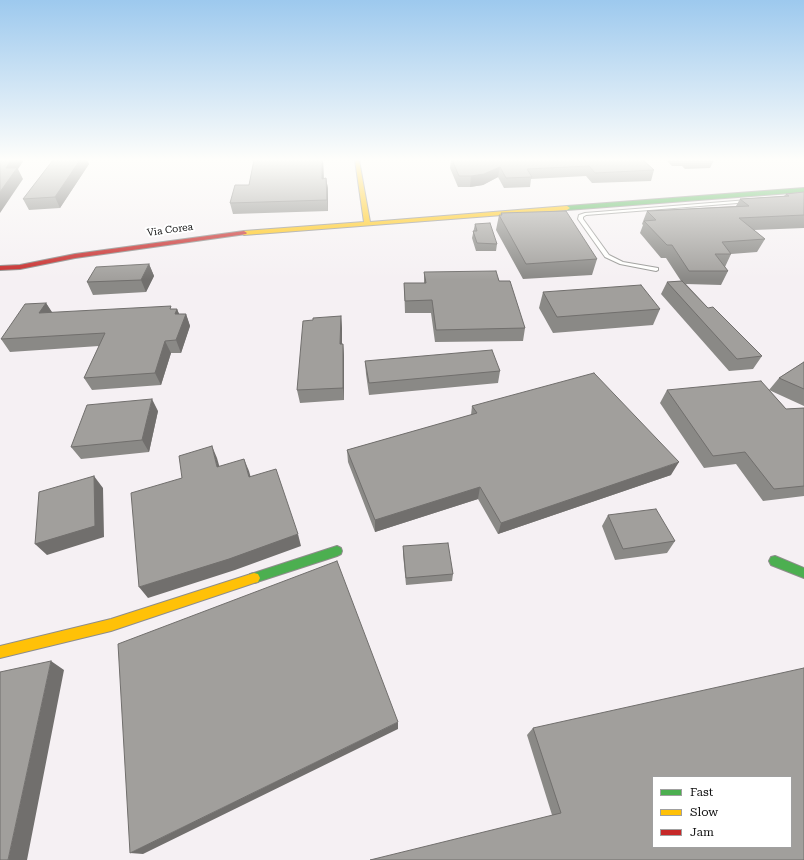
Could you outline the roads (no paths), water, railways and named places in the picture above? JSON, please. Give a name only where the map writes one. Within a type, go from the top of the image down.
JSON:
[{"type":"street","points":[[364,200],[368,222]]},
{"type":"street","name":"Via Corea","points":[[20,267],[75,256],[225,234],[664,200]]},
{"type":"street","points":[[0,268],[20,267]]},
{"type":"street","points":[[0,274],[20,267]]},
{"type":"street","points":[[0,652],[111,625],[336,551]]},
{"type":"street","points":[[775,562],[804,572]]},
{"type":"lane","points":[[656,269],[622,263],[607,256],[580,219],[581,216],[585,214],[755,201]]},
{"type":"lane","points":[[593,205],[600,213]]}]
